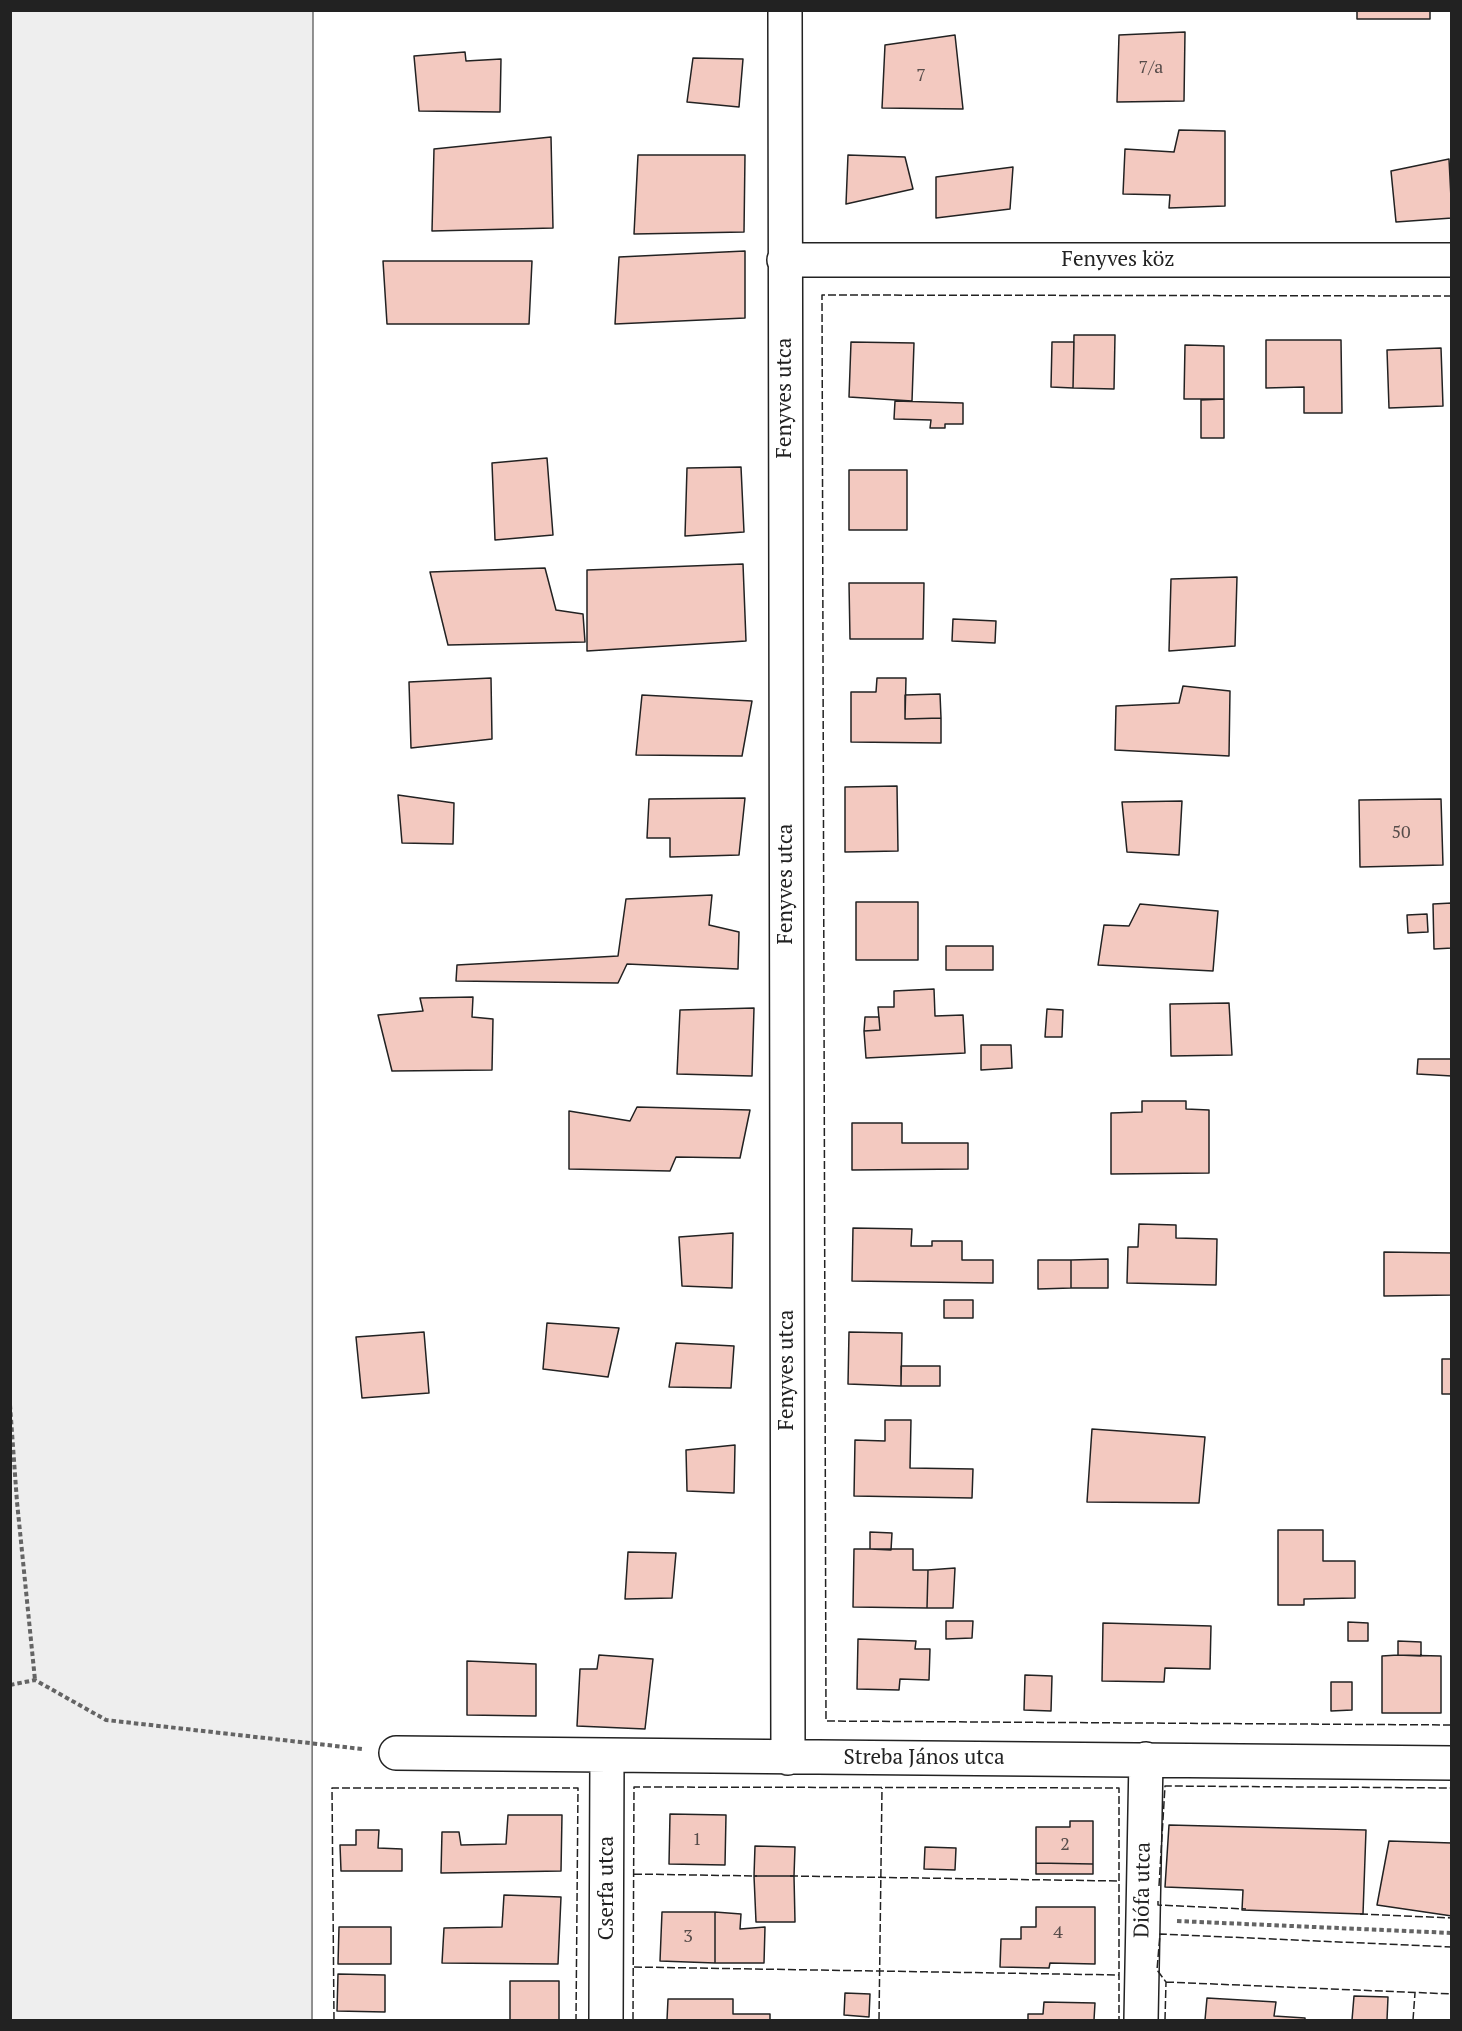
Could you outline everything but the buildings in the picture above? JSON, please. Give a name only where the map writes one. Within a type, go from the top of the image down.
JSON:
[{"type":"street","name":"Fenyves utca","points":[[785,10],[788,1758]]},
{"type":"street","name":"Fenyves köz","points":[[784,260],[1452,260]]},
{"type":"street","name":"Streba János utca","points":[[396,1753],[1452,1763]]},
{"type":"street","name":"Cserfa utca","points":[[606,2020],[607,1755]]},
{"type":"street","name":"Diófa utca","points":[[1141,2020],[1146,1759]]},
{"type":"path","points":[[10,1405],[17,1502],[35,1680]]},
{"type":"path","points":[[10,1685],[35,1680],[106,1720],[396,1753]]},
{"type":"path","points":[[1142,1919],[1452,1933]]},
{"type":"shaded area","points":[[11,10],[313,11],[312,2020],[11,2020]]},
{"type":"fence","points":[[1452,296],[822,295],[826,1721],[1452,1725]]},
{"type":"fence","points":[[1159,1886],[1165,1786],[1452,1788]]},
{"type":"fence","points":[[633,2020],[634,1787],[1119,1788],[1119,2020]]},
{"type":"fence","points":[[334,2020],[332,1788],[578,1788],[576,2020]]},
{"type":"fence","points":[[879,2020],[882,1788]]},
{"type":"fence","points":[[634,1874],[757,1876]]},
{"type":"fence","points":[[790,1876],[1119,1881]]},
{"type":"fence","points":[[1158,1901],[1158,1905],[1246,1909]]},
{"type":"fence","points":[[1360,1914],[1452,1918]]},
{"type":"fence","points":[[1165,2020],[1166,1982],[1157,1970],[1160,1934],[1452,1947]]},
{"type":"fence","points":[[634,1967],[1119,1975]]},
{"type":"fence","points":[[1166,1982],[1452,1994]]},
{"type":"fence","points":[[1413,2020],[1415,1993]]}]
